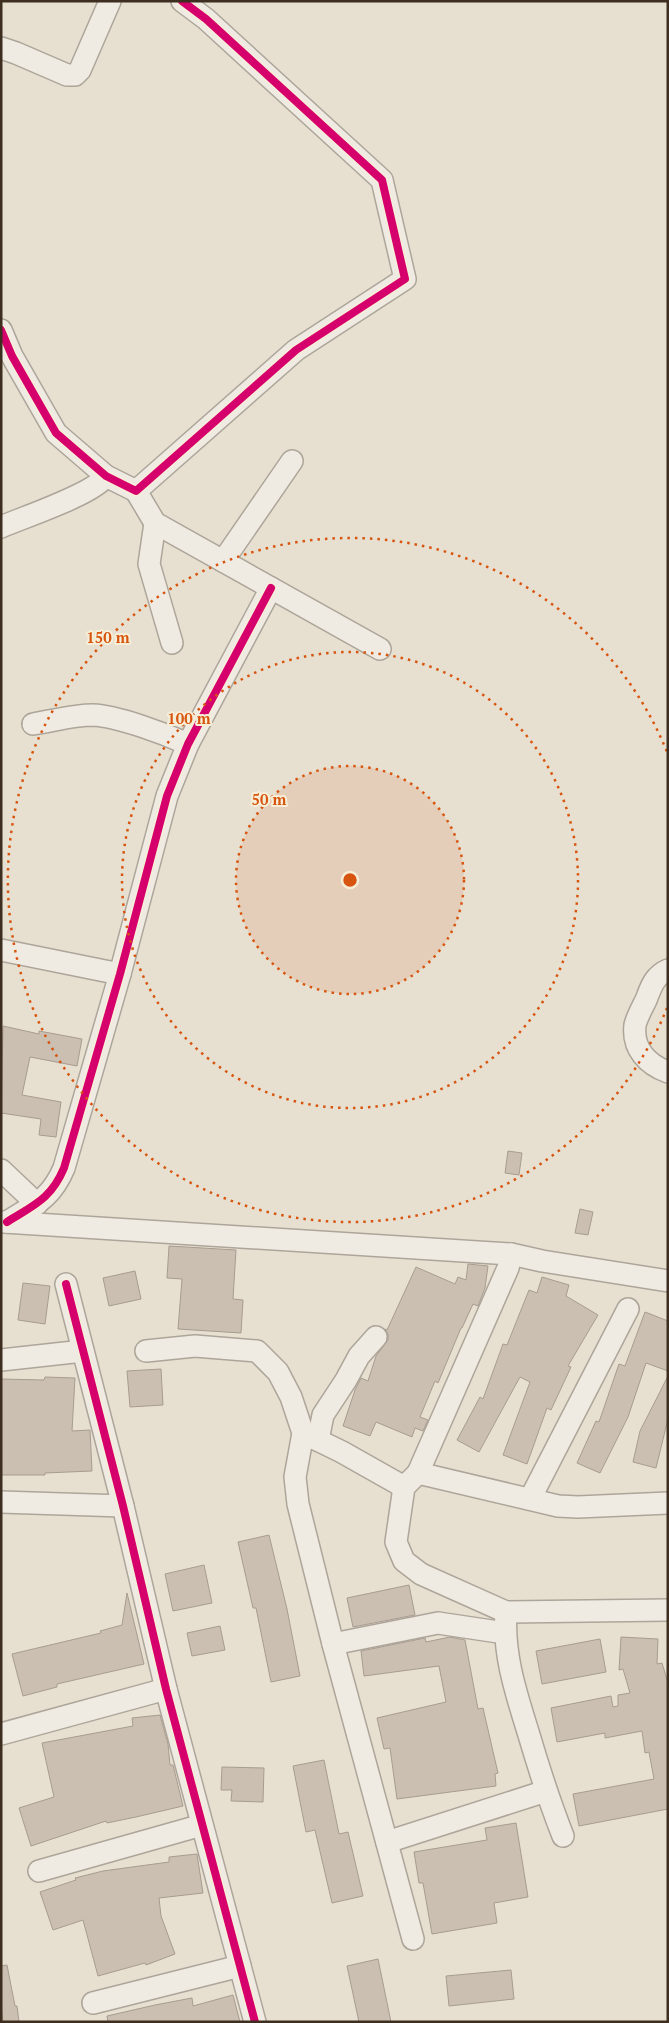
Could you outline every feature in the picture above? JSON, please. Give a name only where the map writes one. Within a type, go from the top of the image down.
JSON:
[{"type":"street","points":[[1,48],[67,75],[75,75],[80,70],[110,1]]},
{"type":"street","points":[[136,491],[296,350],[405,279],[382,180],[206,19],[182,1]]},
{"type":"street","points":[[1,330],[7,354],[56,432],[106,476],[136,491],[155,523],[380,649]]},
{"type":"street","points":[[223,562],[292,461]]},
{"type":"street","points":[[1,528],[97,485],[106,476]]},
{"type":"street","points":[[155,523],[149,564],[172,643]]},
{"type":"street","points":[[4,1222],[37,1204],[49,1195],[57,1184],[64,1168],[120,974],[167,796],[188,744],[271,588]]},
{"type":"street","points":[[32,724],[92,715],[108,717],[171,736],[188,744]]},
{"type":"street","points":[[1,950],[120,974]]},
{"type":"street","points":[[668,970],[654,979],[635,1026],[637,1046],[645,1060],[656,1068],[668,1072]]},
{"type":"street","points":[[1,1170],[37,1204]]},
{"type":"street","points":[[4,1222],[511,1254],[542,1261],[668,1281]]},
{"type":"street","points":[[505,1622],[421,1574],[404,1561],[396,1542],[411,1480],[508,1268],[511,1254]]},
{"type":"street","points":[[66,1284],[123,1506],[166,1689],[255,2022]]},
{"type":"street","points":[[530,1499],[628,1309]]},
{"type":"street","points":[[376,1337],[358,1356],[346,1380],[310,1437],[296,1477],[298,1504],[333,1644],[413,1940]]},
{"type":"street","points":[[146,1351],[195,1346],[257,1351],[278,1372],[310,1437],[411,1480],[530,1499],[558,1506],[578,1507],[668,1503]]},
{"type":"street","points":[[1,1360],[83,1351]]},
{"type":"street","points":[[1,1502],[123,1506]]},
{"type":"street","points":[[333,1644],[438,1623],[505,1622],[667,1612]]},
{"type":"street","points":[[505,1622],[507,1660],[513,1685],[562,1836]]},
{"type":"street","points":[[1,1734],[166,1689]]},
{"type":"street","points":[[387,1842],[546,1791]]},
{"type":"street","points":[[39,1871],[202,1825]]},
{"type":"street","points":[[93,2003],[240,1966]]},
{"type":"building","points":[[3,1026],[39,1034],[39,1031],[82,1039],[77,1066],[30,1057],[22,1095],[61,1102],[56,1137],[39,1135],[41,1119],[1,1113]]},
{"type":"building","points":[[508,1151],[522,1153],[519,1175],[505,1173]]},
{"type":"building","points":[[580,1209],[593,1212],[588,1235],[575,1233]]},
{"type":"building","points":[[169,1246],[236,1250],[233,1299],[243,1300],[241,1333],[178,1329],[182,1279],[167,1278]]},
{"type":"building","points":[[468,1264],[488,1266],[485,1288],[478,1306],[473,1304],[461,1328],[438,1383],[435,1381],[420,1417],[428,1420],[423,1431],[415,1428],[412,1437],[376,1422],[370,1436],[343,1426],[361,1378],[368,1381],[376,1356],[388,1340],[388,1334],[385,1329],[387,1330],[416,1267],[455,1284],[458,1277],[466,1280]]},
{"type":"building","points":[[135,1271],[141,1299],[109,1306],[103,1278]]},
{"type":"building","points":[[542,1277],[569,1285],[566,1296],[598,1315],[568,1366],[571,1367],[551,1410],[547,1408],[527,1464],[503,1455],[530,1382],[520,1377],[479,1452],[457,1440],[480,1397],[483,1399],[503,1344],[507,1345],[529,1290],[537,1293]]},
{"type":"building","points":[[23,1283],[50,1286],[45,1324],[18,1320]]},
{"type":"building","points":[[645,1312],[668,1321],[668,1371],[646,1363],[628,1417],[600,1473],[577,1463],[596,1421],[599,1422],[619,1364],[625,1366]]},
{"type":"building","points":[[161,1369],[163,1405],[130,1407],[127,1371]]},
{"type":"building","points":[[668,1376],[668,1419],[656,1468],[633,1462],[640,1431]]},
{"type":"building","points":[[45,1377],[75,1378],[72,1431],[90,1430],[92,1471],[45,1473],[45,1475],[1,1475],[1,1379],[44,1380]]},
{"type":"building","points":[[269,1535],[287,1609],[300,1676],[271,1682],[256,1608],[253,1608],[238,1542]]},
{"type":"building","points":[[204,1565],[212,1603],[173,1611],[165,1574]]},
{"type":"building","points":[[409,1585],[415,1615],[353,1627],[347,1598]]},
{"type":"building","points":[[127,1593],[144,1664],[57,1684],[57,1687],[23,1696],[12,1654],[101,1633],[100,1631],[122,1625]]},
{"type":"building","points":[[220,1626],[225,1650],[192,1656],[187,1633]]},
{"type":"building","points":[[450,1637],[465,1640],[478,1709],[483,1708],[498,1773],[495,1774],[496,1786],[397,1799],[390,1748],[384,1749],[377,1718],[446,1702],[439,1666],[364,1676],[361,1651],[425,1638],[426,1642]]},
{"type":"building","points":[[621,1637],[658,1639],[657,1664],[662,1663],[668,1683],[668,1809],[579,1826],[573,1794],[654,1779],[649,1752],[645,1753],[642,1731],[605,1738],[605,1733],[557,1742],[551,1708],[611,1696],[613,1707],[618,1706],[618,1695],[630,1693],[623,1669],[619,1670]]},
{"type":"building","points":[[600,1639],[606,1672],[542,1684],[536,1651]]},
{"type":"building","points":[[160,1715],[168,1744],[170,1765],[173,1765],[183,1806],[107,1823],[106,1821],[31,1846],[19,1808],[54,1797],[42,1743],[133,1726],[132,1718]]},
{"type":"building","points":[[324,1760],[339,1834],[348,1832],[363,1896],[332,1903],[315,1830],[306,1832],[293,1766]]},
{"type":"building","points":[[222,1767],[264,1768],[263,1802],[231,1801],[232,1790],[221,1790]]},
{"type":"building","points":[[516,1823],[528,1897],[494,1903],[497,1923],[432,1934],[423,1883],[419,1883],[414,1852],[487,1840],[485,1828]]},
{"type":"building","points":[[197,1854],[203,1893],[159,1898],[161,1916],[175,1954],[146,1965],[145,1963],[98,1976],[83,1920],[53,1930],[40,1892],[76,1880],[75,1878],[103,1871],[169,1862],[169,1857]]},
{"type":"building","points":[[378,1959],[391,2022],[359,2022],[347,1966]]},
{"type":"building","points":[[7,1965],[19,2022],[3,2022],[1,1966]]},
{"type":"building","points":[[511,1970],[514,1999],[449,2006],[446,1976]]},
{"type":"building","points":[[233,1995],[240,2022],[108,2022],[107,2016],[155,2005],[192,1998],[193,2006]]},
{"type":"cycle path","points":[[1,330],[12,356],[56,433],[106,476],[136,491],[296,350],[405,279],[382,180],[206,19],[182,1]]},
{"type":"cycle path","points":[[7,1222],[41,1200],[59,1179],[64,1168],[120,974],[167,796],[188,744],[271,588]]},
{"type":"cycle path","points":[[66,1284],[123,1506],[166,1689],[255,2022]]}]
